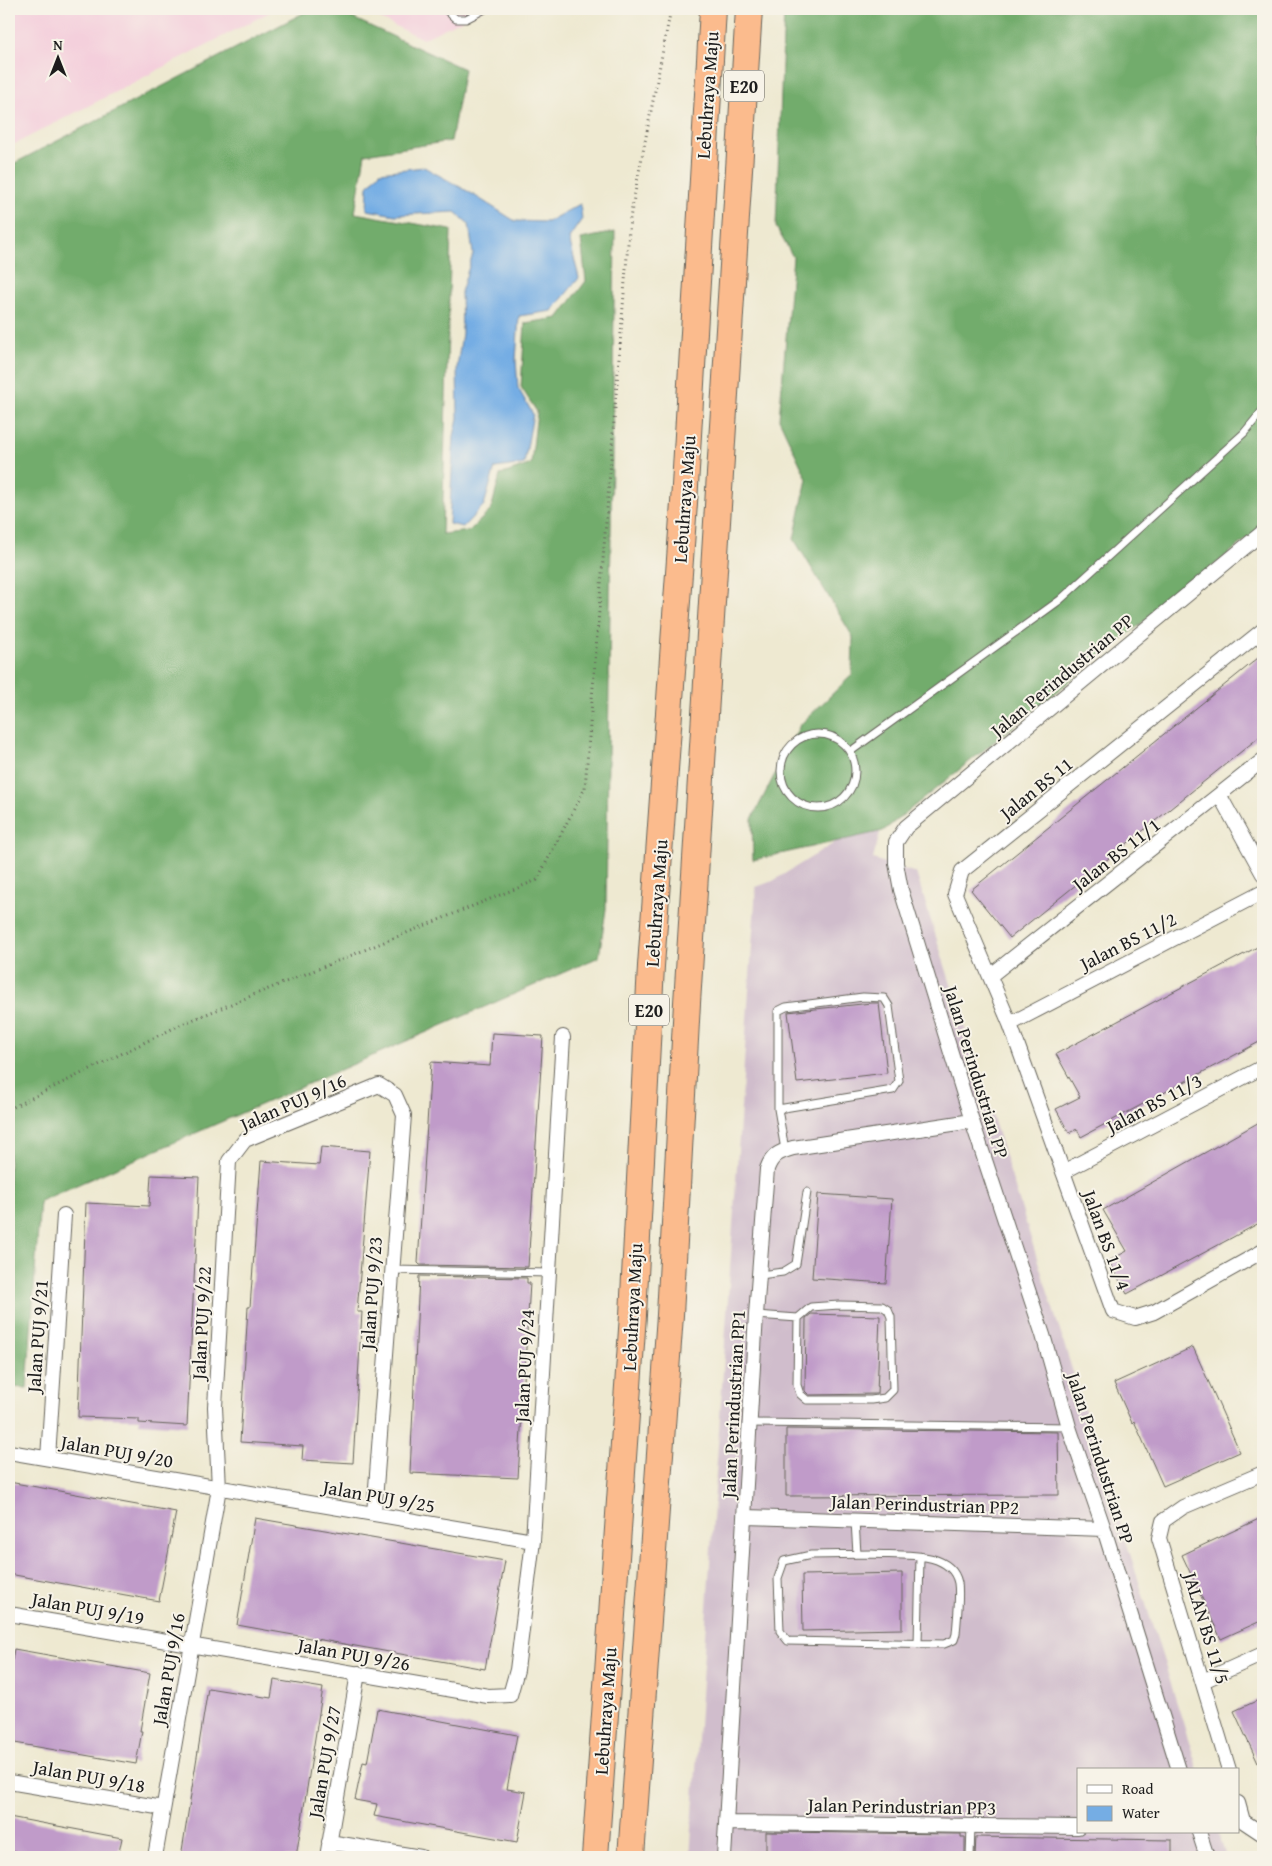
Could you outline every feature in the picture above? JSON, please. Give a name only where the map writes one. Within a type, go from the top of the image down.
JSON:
[{"type":"highway","name":"Lebuhraya Maju","points":[[595,1857],[633,1314],[651,966],[683,513],[713,9]]},
{"type":"highway","name":"Lebuhraya Maju","points":[[631,1857],[670,1324],[687,1013],[749,9]]},
{"type":"street","name":"Jalan Perindustrian PP","points":[[1178,1768],[1104,1528],[1068,1427],[1043,1335],[972,1121],[901,890],[896,863],[896,842],[906,827],[1263,532]]},
{"type":"street","name":"Jalan BS 11","points":[[1010,1024],[955,894],[962,871],[1263,630]]},
{"type":"street","name":"Jalan BS 11/1","points":[[990,976],[1220,796],[1263,760]]},
{"type":"street","points":[[1220,796],[1263,874]]},
{"type":"street","name":"Jalan BS 11/2","points":[[1010,1024],[1263,892]]},
{"type":"street","name":"Jalan BS 11/4","points":[[1010,1024],[1113,1311],[1135,1318],[1154,1312],[1263,1251]]},
{"type":"street","name":"Jalan PUJ 9/24","points":[[510,1695],[517,1670],[533,1541],[563,1037]]},
{"type":"street","name":"Jalan BS 11/3","points":[[1063,1172],[1263,1067]]},
{"type":"street","name":"Jalan PUJ 9/16","points":[[229,1161],[245,1140],[379,1085]]},
{"type":"street","name":"Jalan PUJ 9/23","points":[[374,1514],[404,1115],[396,1095],[379,1085]]},
{"type":"street","points":[[784,1150],[972,1121]]},
{"type":"street","name":"Jalan Perindustrian PP1","points":[[724,1857],[756,1315],[767,1169],[771,1159],[784,1150]]},
{"type":"street","name":"Jalan PUJ 9/22","points":[[219,1488],[215,1407],[229,1161]]},
{"type":"street","name":"Jalan PUJ 9/21","points":[[48,1458],[64,1215]]},
{"type":"street","name":"Jalan PUJ 9/20","points":[[9,1452],[219,1488]]},
{"type":"street","name":"JALAN BS 11/5","points":[[1228,1768],[1159,1538],[1163,1521],[1184,1507],[1263,1473]]},
{"type":"street","name":"Jalan PUJ 9/16","points":[[155,1857],[219,1488]]},
{"type":"street","name":"Jalan PUJ 9/25","points":[[219,1488],[533,1541]]},
{"type":"street","name":"Jalan Perindustrian PP2","points":[[745,1516],[1104,1528]]},
{"type":"street","name":"Jalan PUJ 9/19","points":[[9,1614],[192,1645]]},
{"type":"street","name":"Jalan PUJ 9/26","points":[[192,1645],[488,1696],[510,1695]]},
{"type":"street","points":[[1203,1682],[1263,1654]]},
{"type":"street","name":"Jalan PUJ 9/27","points":[[327,1857],[358,1673]]},
{"type":"street","name":"Jalan PUJ 9/18","points":[[9,1782],[164,1808]]},
{"type":"street","points":[[1240,1810],[1243,1821],[1262,1833]]},
{"type":"street","name":"Jalan Perindustrian PP3","points":[[726,1823],[1077,1827]]},
{"type":"street","points":[[1200,1834],[1207,1857]]},
{"type":"street","points":[[329,1842],[421,1857]]},
{"type":"lane","points":[[446,9],[456,19],[466,19],[485,9]]},
{"type":"lane","points":[[851,751],[1060,600],[1244,433],[1263,410]]},
{"type":"lane","points":[[810,734],[826,734],[840,740],[851,751],[856,766],[855,782],[847,796],[834,805],[819,808],[803,805],[790,796],[782,782],[781,767],[785,752],[796,740],[810,734]]},
{"type":"lane","points":[[778,1109],[894,1090],[899,1081],[889,1006],[884,998],[854,998],[786,1006],[778,1011],[778,1109],[784,1150]]},
{"type":"lane","points":[[760,1275],[783,1272],[796,1264],[807,1192]]},
{"type":"lane","points":[[392,1270],[549,1273]]},
{"type":"lane","points":[[756,1315],[798,1318],[811,1307],[839,1305],[882,1306],[888,1310],[891,1317],[893,1390],[885,1398],[871,1400],[807,1400],[800,1394],[796,1384],[798,1318]]},
{"type":"lane","points":[[750,1423],[1068,1427]]},
{"type":"lane","points":[[855,1521],[857,1554]]},
{"type":"lane","points":[[811,1554],[857,1554],[930,1558],[950,1567],[958,1583],[956,1634],[954,1640],[944,1644],[788,1641],[780,1631],[778,1578],[784,1561],[811,1554]]},
{"type":"lane","points":[[918,1644],[920,1557]]},
{"type":"lane","points":[[970,1857],[971,1826]]},
{"type":"path","points":[[9,1110],[182,1024],[537,880],[585,788],[630,218],[671,9]]},
{"type":"shaded area","points":[[9,9],[276,9],[9,147]]},
{"type":"shaded area","points":[[359,9],[484,9],[423,39]]},
{"type":"shaded area","points":[[886,811],[873,859],[916,873],[1197,1768],[1077,1768],[1077,1834],[1219,1834],[1226,1857],[690,1857],[756,887],[773,881]]},
{"type":"green space","points":[[311,9],[333,9],[464,69],[451,141],[365,154],[355,213],[451,230],[442,534],[469,531],[491,510],[500,475],[531,464],[537,412],[521,387],[525,323],[558,318],[586,281],[581,239],[615,232],[606,909],[599,957],[40,1201],[27,1388],[9,1387],[9,166]]},
{"type":"green space","points":[[784,9],[1263,9],[1263,526],[883,831],[753,860],[752,819],[800,725],[852,675],[853,637],[794,539],[807,479],[779,419],[793,257],[776,227]]},
{"type":"water","points":[[424,167],[515,221],[547,222],[580,204],[582,219],[569,238],[579,278],[552,311],[519,316],[516,360],[518,388],[533,414],[524,464],[495,468],[484,505],[463,527],[449,524],[454,436],[458,418],[457,368],[462,333],[461,292],[473,254],[469,224],[455,212],[395,215],[367,210],[368,186],[380,172]]},
{"type":"building","points":[[1263,654],[1263,734],[1010,938],[971,890]]},
{"type":"building","points":[[1263,944],[1263,1040],[1081,1137],[1077,1129],[1069,1133],[1056,1109],[1080,1097],[1056,1054]]},
{"type":"building","points":[[879,1003],[887,1073],[797,1083],[788,1012]]},
{"type":"building","points":[[492,1033],[543,1036],[528,1267],[420,1265],[418,1263],[431,1062],[490,1066]]},
{"type":"building","points":[[1263,1120],[1263,1221],[1127,1294],[1109,1261],[1127,1251],[1103,1210]]},
{"type":"building","points":[[321,1147],[370,1151],[357,1312],[362,1312],[353,1463],[302,1460],[303,1446],[240,1442],[248,1307],[250,1307],[261,1161],[319,1165]]},
{"type":"building","points":[[151,1175],[199,1177],[187,1426],[139,1423],[139,1419],[78,1417],[86,1203],[149,1206]]},
{"type":"building","points":[[818,1194],[892,1199],[886,1283],[812,1278]]},
{"type":"building","points":[[419,1276],[527,1278],[527,1283],[530,1283],[518,1478],[410,1473]]},
{"type":"building","points":[[811,1314],[880,1316],[877,1394],[809,1395],[805,1391],[806,1318]]},
{"type":"building","points":[[1193,1347],[1240,1452],[1163,1486],[1134,1421],[1132,1423],[1114,1383]]},
{"type":"building","points":[[786,1429],[1058,1432],[1059,1495],[786,1496]]},
{"type":"building","points":[[9,1482],[176,1512],[159,1601],[9,1574]]},
{"type":"building","points":[[1263,1517],[1263,1620],[1221,1639],[1182,1555]]},
{"type":"building","points":[[255,1518],[505,1561],[485,1669],[237,1625]]},
{"type":"building","points":[[902,1573],[902,1629],[803,1631],[802,1575]]},
{"type":"building","points":[[14,1649],[150,1673],[136,1764],[9,1742],[9,1679]]},
{"type":"building","points":[[274,1680],[323,1688],[296,1857],[181,1857],[208,1688],[271,1698]]},
{"type":"building","points":[[1263,1698],[1263,1774],[1234,1711]]},
{"type":"building","points":[[377,1709],[517,1735],[507,1789],[526,1792],[517,1842],[374,1816],[377,1804],[355,1800],[363,1762],[367,1763]]},
{"type":"building","points":[[9,1817],[122,1838],[118,1857],[41,1857],[9,1851]]},
{"type":"building","points":[[766,1832],[961,1834],[961,1837],[965,1837],[965,1857],[766,1857]]},
{"type":"building","points":[[976,1837],[1172,1840],[1172,1857],[975,1857]]}]
